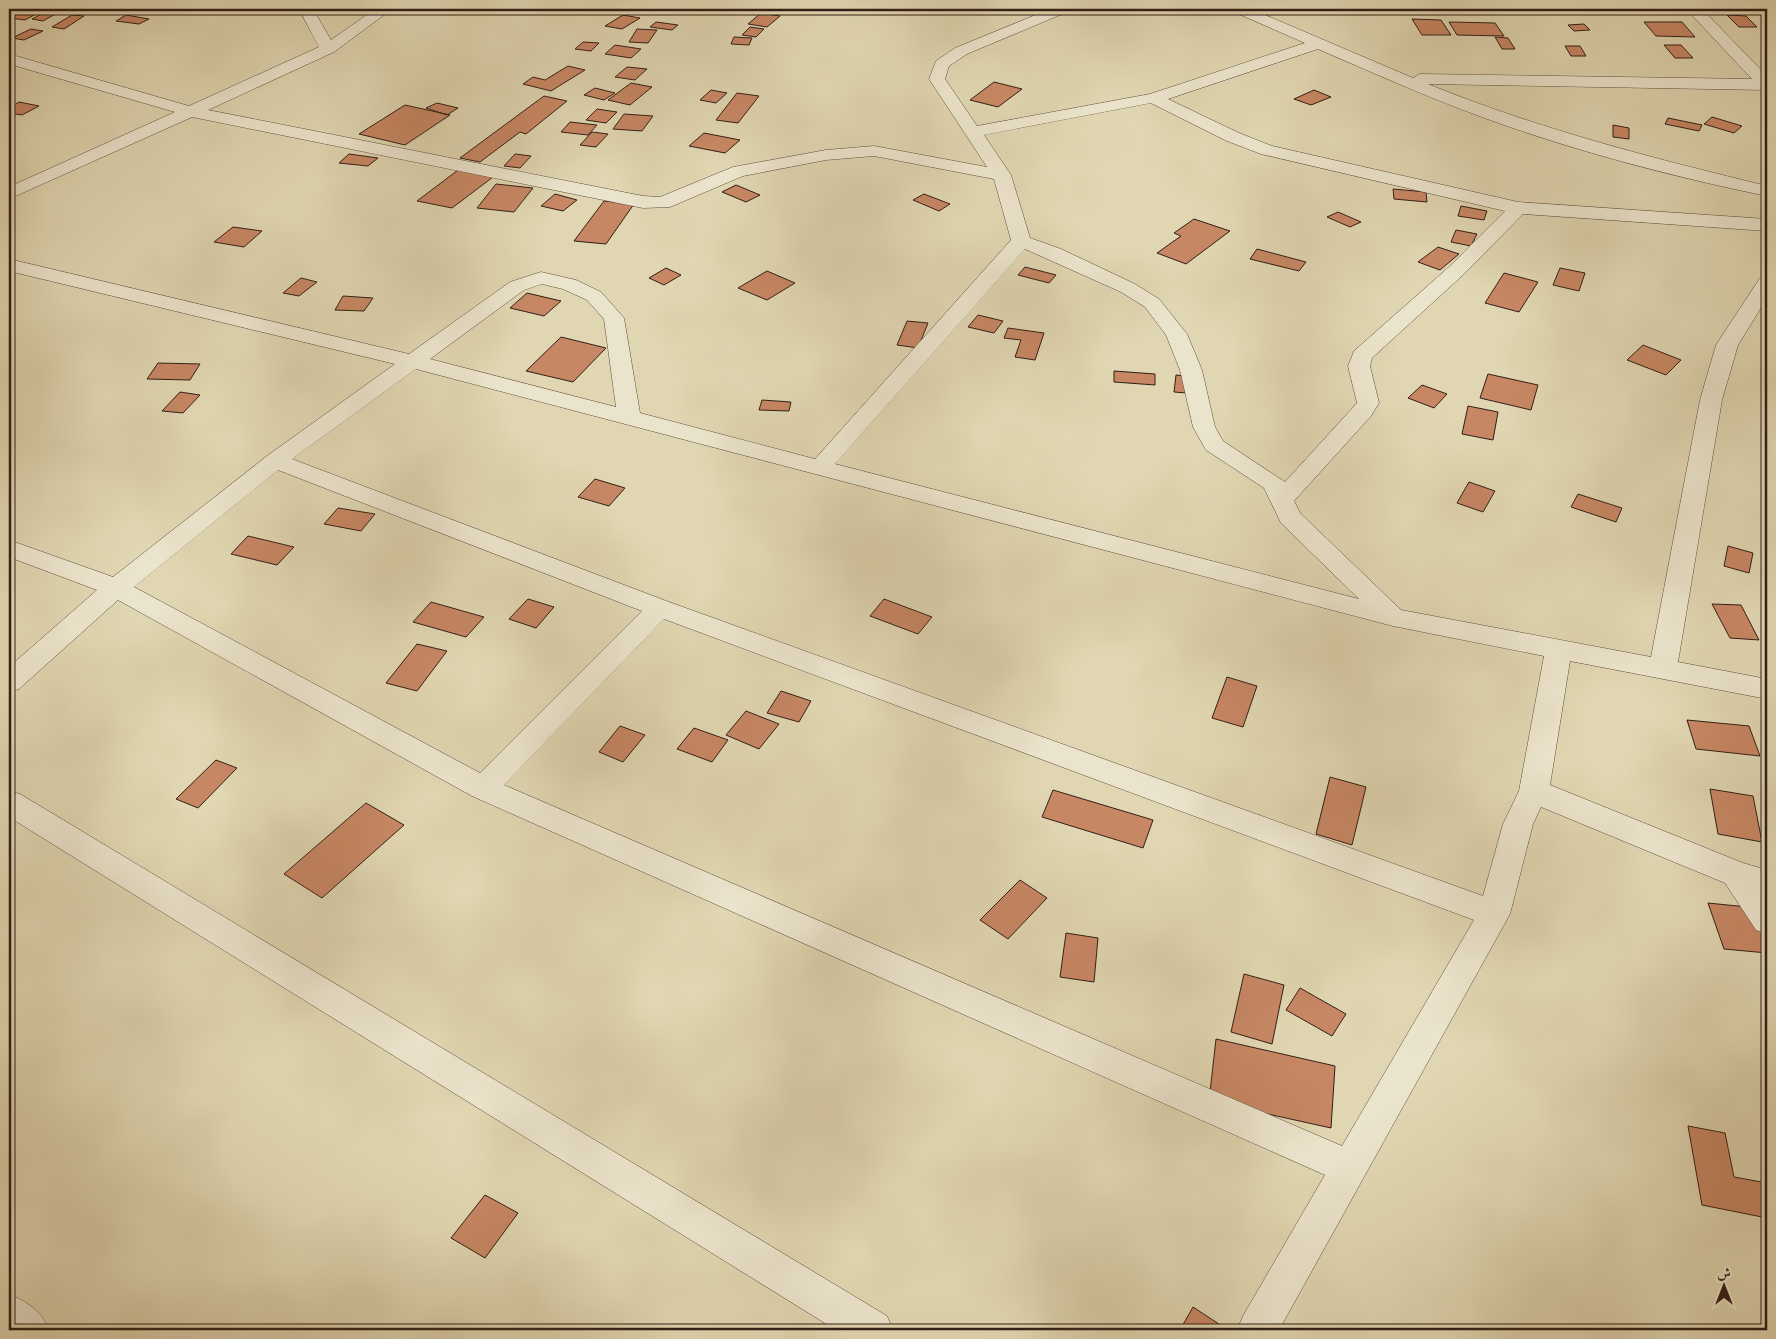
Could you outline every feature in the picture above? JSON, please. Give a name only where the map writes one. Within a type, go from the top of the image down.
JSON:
[{"type":"street","points":[[306,9],[328,49]]},
{"type":"street","points":[[9,194],[194,112],[328,49],[384,9]]},
{"type":"street","points":[[1021,241],[1002,175],[937,79],[942,64],[961,51],[1062,9]]},
{"type":"street","points":[[1239,9],[1399,78],[1547,133],[1621,156],[1767,191]]},
{"type":"street","points":[[1694,9],[1767,85]]},
{"type":"street","points":[[973,132],[1154,98],[1319,44]]},
{"type":"street","points":[[9,59],[194,112],[650,202],[664,203],[739,171],[826,155],[874,151],[1002,175]]},
{"type":"street","points":[[9,73],[29,65]]},
{"type":"street","points":[[1399,78],[1767,85]]},
{"type":"street","points":[[1154,98],[1233,137],[1267,150],[1518,208],[1767,225]]},
{"type":"street","points":[[1283,498],[1363,411],[1368,402],[1359,366],[1362,356],[1456,271],[1518,208]]},
{"type":"street","points":[[820,467],[1021,241]]},
{"type":"street","points":[[1021,241],[1054,253],[1128,288],[1152,303],[1176,334],[1191,370],[1204,427],[1214,445],[1274,484],[1283,498],[1290,517],[1393,617]]},
{"type":"street","points":[[9,265],[415,362],[1393,617],[1558,651],[1663,668],[1767,689]]},
{"type":"street","points":[[9,682],[116,588],[275,462],[517,286],[541,278],[569,284],[594,296],[614,318],[629,418]]},
{"type":"street","points":[[1663,668],[1711,400],[1727,345],[1767,283]]},
{"type":"street","points":[[275,462],[660,608],[1494,914]]},
{"type":"street","points":[[9,548],[116,588],[483,788],[1350,1168]]},
{"type":"street","points":[[483,788],[660,608]]},
{"type":"street","points":[[1257,1330],[1494,914],[1518,824],[1534,791],[1558,651]]},
{"type":"street","points":[[1534,791],[1736,874],[1767,883]]},
{"type":"street","points":[[9,802],[873,1330]]},
{"type":"street","points":[[1736,874],[1767,921]]},
{"type":"street","points":[[9,1314],[29,1330]]},
{"type":"building","points":[[26,9],[45,9],[25,20],[10,18]]},
{"type":"building","points":[[47,11],[59,12],[43,21],[32,19]]},
{"type":"building","points":[[761,13],[780,16],[767,27],[748,24]]},
{"type":"building","points":[[72,15],[84,16],[64,29],[52,27]]},
{"type":"building","points":[[126,15],[149,19],[139,24],[116,21]]},
{"type":"building","points":[[623,15],[640,18],[622,29],[605,26]]},
{"type":"building","points":[[1727,15],[1746,16],[1757,27],[1739,27]]},
{"type":"building","points":[[1412,19],[1441,20],[1451,35],[1422,35]]},
{"type":"building","points":[[656,22],[678,25],[672,30],[650,27]]},
{"type":"building","points":[[1449,22],[1495,23],[1504,36],[1457,35]]},
{"type":"building","points":[[1644,22],[1682,22],[1695,37],[1656,36]]},
{"type":"building","points":[[1584,24],[1590,30],[1574,31],[1568,25]]},
{"type":"building","points":[[750,27],[764,29],[756,37],[742,35]]},
{"type":"building","points":[[31,29],[43,31],[24,40],[12,38]]},
{"type":"building","points":[[637,29],[657,30],[648,43],[629,42]]},
{"type":"building","points":[[734,37],[752,38],[749,45],[731,44]]},
{"type":"building","points":[[1495,37],[1508,38],[1515,49],[1502,49]]},
{"type":"building","points":[[583,42],[599,43],[591,51],[575,49]]},
{"type":"building","points":[[615,45],[641,49],[631,58],[605,54]]},
{"type":"building","points":[[1664,45],[1681,45],[1693,58],[1675,58]]},
{"type":"building","points":[[1565,46],[1580,46],[1586,56],[1571,56]]},
{"type":"building","points":[[568,66],[585,70],[551,91],[523,84],[533,77],[545,80]]},
{"type":"building","points":[[627,67],[647,69],[635,80],[615,77]]},
{"type":"building","points":[[994,82],[1022,89],[998,107],[970,100]]},
{"type":"building","points":[[631,83],[652,87],[630,105],[608,100]]},
{"type":"building","points":[[595,88],[615,93],[604,100],[584,95]]},
{"type":"building","points":[[711,90],[727,93],[716,103],[700,100]]},
{"type":"building","points":[[1314,90],[1331,97],[1311,105],[1294,99]]},
{"type":"building","points":[[737,93],[759,96],[738,123],[716,120]]},
{"type":"building","points":[[544,96],[567,101],[526,134],[520,132],[480,162],[460,158]]},
{"type":"building","points":[[19,102],[39,106],[22,115],[9,113],[9,108]]},
{"type":"building","points":[[437,103],[458,108],[447,115],[426,108]]},
{"type":"building","points":[[405,105],[450,115],[405,145],[359,134]]},
{"type":"building","points":[[597,109],[617,112],[606,123],[586,120]]},
{"type":"building","points":[[624,114],[653,116],[642,131],[613,129]]},
{"type":"building","points":[[1712,117],[1742,126],[1734,133],[1704,124]]},
{"type":"building","points":[[1668,118],[1702,125],[1699,131],[1665,124]]},
{"type":"building","points":[[570,122],[597,125],[588,135],[561,132]]},
{"type":"building","points":[[1613,125],[1629,128],[1629,139],[1613,137]]},
{"type":"building","points":[[592,132],[608,134],[596,147],[580,145]]},
{"type":"building","points":[[704,133],[740,140],[725,153],[689,146]]},
{"type":"building","points":[[349,154],[378,158],[368,166],[339,163]]},
{"type":"building","points":[[515,154],[531,156],[520,168],[504,166]]},
{"type":"building","points":[[462,167],[497,174],[452,208],[417,201]]},
{"type":"building","points":[[496,184],[533,188],[514,212],[477,208]]},
{"type":"building","points":[[736,185],[760,195],[746,202],[722,192]]},
{"type":"building","points":[[1393,189],[1426,192],[1427,202],[1394,199]]},
{"type":"building","points":[[555,194],[577,200],[563,211],[541,206]]},
{"type":"building","points":[[924,194],[950,204],[939,211],[913,200]]},
{"type":"building","points":[[604,201],[634,204],[606,244],[574,241]]},
{"type":"building","points":[[1461,206],[1487,211],[1484,220],[1458,216]]},
{"type":"building","points":[[1338,212],[1361,222],[1350,227],[1327,217]]},
{"type":"building","points":[[1194,219],[1230,231],[1186,264],[1157,253],[1181,236],[1174,233]]},
{"type":"building","points":[[233,227],[262,231],[244,247],[214,242]]},
{"type":"building","points":[[1456,230],[1477,234],[1471,246],[1451,242]]},
{"type":"building","points":[[1438,247],[1459,254],[1440,270],[1418,262]]},
{"type":"building","points":[[1257,249],[1306,262],[1299,271],[1250,259]]},
{"type":"building","points":[[1025,267],[1056,275],[1049,283],[1018,275]]},
{"type":"building","points":[[666,268],[681,275],[664,285],[649,278]]},
{"type":"building","points":[[1560,268],[1585,273],[1579,291],[1553,285]]},
{"type":"building","points":[[767,271],[795,283],[767,300],[738,288]]},
{"type":"building","points":[[1504,273],[1538,282],[1519,312],[1485,303]]},
{"type":"building","points":[[301,278],[317,282],[299,296],[283,293]]},
{"type":"building","points":[[527,293],[561,301],[544,316],[510,308]]},
{"type":"building","points":[[343,296],[373,298],[364,311],[335,310]]},
{"type":"building","points":[[978,315],[1003,321],[994,333],[968,327]]},
{"type":"building","points":[[907,321],[928,323],[918,348],[897,345]]},
{"type":"building","points":[[1008,328],[1044,333],[1035,360],[1015,357],[1021,340],[1004,338]]},
{"type":"building","points":[[561,337],[606,348],[573,382],[526,371]]},
{"type":"building","points":[[1643,345],[1681,360],[1666,375],[1627,360]]},
{"type":"building","points":[[158,363],[200,364],[190,380],[147,379]]},
{"type":"building","points":[[1114,371],[1155,374],[1155,385],[1114,382]]},
{"type":"building","points":[[1488,374],[1538,385],[1531,410],[1480,398]]},
{"type":"building","points":[[1176,375],[1201,378],[1200,394],[1174,392]]},
{"type":"building","points":[[1422,385],[1447,394],[1434,408],[1408,398]]},
{"type":"building","points":[[180,392],[200,395],[183,413],[162,411]]},
{"type":"building","points":[[762,400],[791,402],[789,411],[759,410]]},
{"type":"building","points":[[1468,406],[1498,412],[1493,440],[1462,434]]},
{"type":"building","points":[[595,479],[625,488],[609,506],[578,497]]},
{"type":"building","points":[[1469,482],[1495,491],[1483,512],[1457,503]]},
{"type":"building","points":[[1578,494],[1622,508],[1616,522],[1571,507]]},
{"type":"building","points":[[338,508],[375,514],[361,531],[324,524]]},
{"type":"building","points":[[248,536],[294,547],[277,565],[231,554]]},
{"type":"building","points":[[1728,546],[1753,553],[1749,573],[1724,566]]},
{"type":"building","points":[[528,599],[554,607],[536,628],[509,619]]},
{"type":"building","points":[[884,599],[932,617],[918,634],[870,616]]},
{"type":"building","points":[[431,602],[484,617],[466,637],[413,622]]},
{"type":"building","points":[[1712,604],[1741,605],[1759,640],[1730,638]]},
{"type":"building","points":[[417,644],[447,651],[417,691],[386,683]]},
{"type":"building","points":[[1227,677],[1257,686],[1243,727],[1212,718]]},
{"type":"building","points":[[781,691],[811,701],[799,722],[767,713]]},
{"type":"building","points":[[746,711],[779,724],[759,749],[726,735]]},
{"type":"building","points":[[1687,720],[1749,726],[1760,756],[1696,749]]},
{"type":"building","points":[[620,726],[645,735],[623,762],[599,752]]},
{"type":"building","points":[[694,728],[728,740],[712,762],[677,749]]},
{"type":"building","points":[[216,760],[237,768],[198,808],[176,799]]},
{"type":"building","points":[[1330,777],[1366,787],[1352,845],[1316,834]]},
{"type":"building","points":[[1710,789],[1753,796],[1762,842],[1718,834]]},
{"type":"building","points":[[1053,790],[1153,820],[1143,848],[1042,817]]},
{"type":"building","points":[[366,803],[404,825],[322,898],[284,874]]},
{"type":"building","points":[[1020,880],[1047,898],[1008,939],[980,920]]},
{"type":"building","points":[[1708,903],[1767,909],[1767,953],[1724,949]]},
{"type":"building","points":[[1066,933],[1098,938],[1094,982],[1060,977]]},
{"type":"building","points":[[1244,974],[1284,985],[1272,1044],[1231,1032]]},
{"type":"building","points":[[1300,988],[1346,1014],[1332,1036],[1286,1010]]},
{"type":"building","points":[[1216,1039],[1335,1066],[1331,1128],[1209,1101]]},
{"type":"building","points":[[1688,1126],[1725,1133],[1734,1177],[1767,1183],[1767,1218],[1702,1205]]},
{"type":"building","points":[[485,1195],[518,1213],[485,1258],[451,1238]]},
{"type":"building","points":[[1193,1307],[1225,1328],[1223,1330],[1180,1330]]}]
